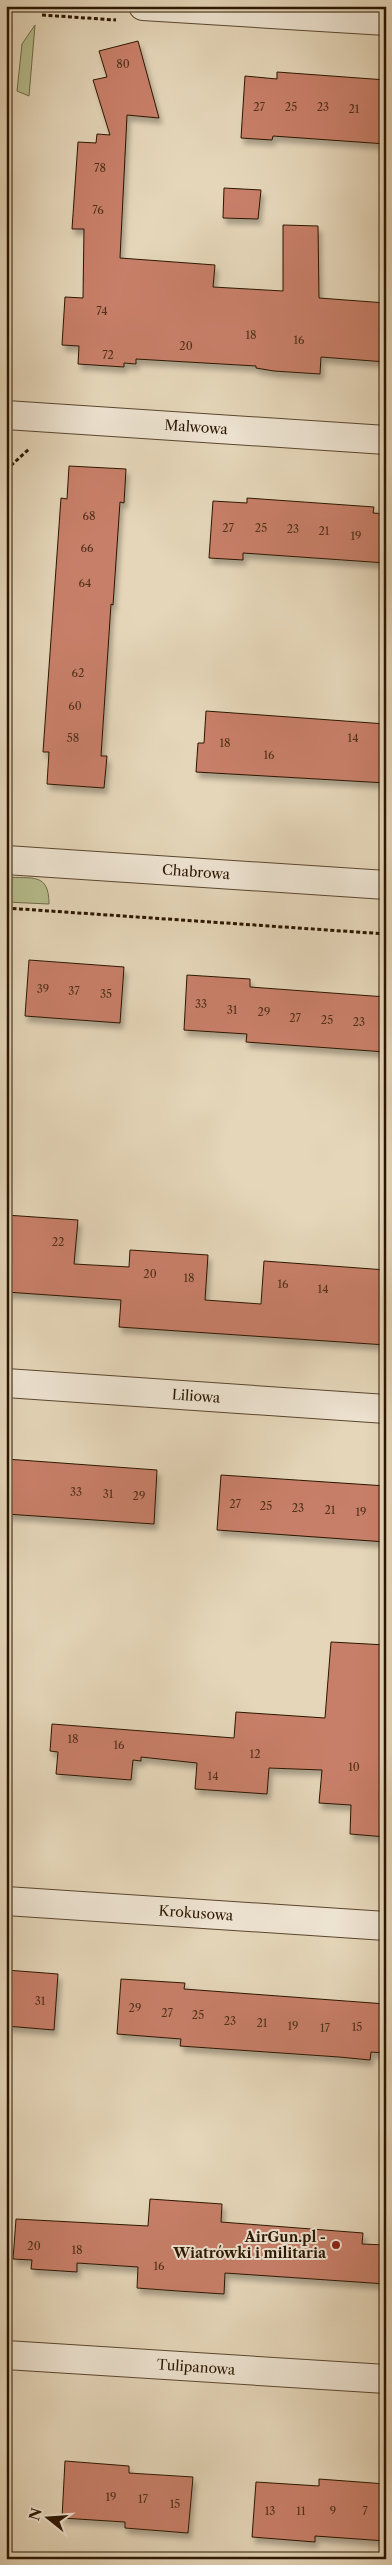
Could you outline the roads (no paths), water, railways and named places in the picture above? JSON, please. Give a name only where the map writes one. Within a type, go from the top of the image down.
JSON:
[{"type":"street","points":[[143,6],[386,21]]},
{"type":"street","name":"Malwowa","points":[[6,415],[386,440]]},
{"type":"street","name":"Chabrowa","points":[[6,860],[386,885]]},
{"type":"street","name":"Liliowa","points":[[6,1383],[386,1409]]},
{"type":"street","name":"Krokusowa","points":[[6,1901],[386,1926]]},
{"type":"street","name":"Tulipanowa","points":[[6,2355],[386,2379]]},
{"type":"place","name":"AirGun.pl - Wiatrówki i militaria","points":[[336,2245]]}]
